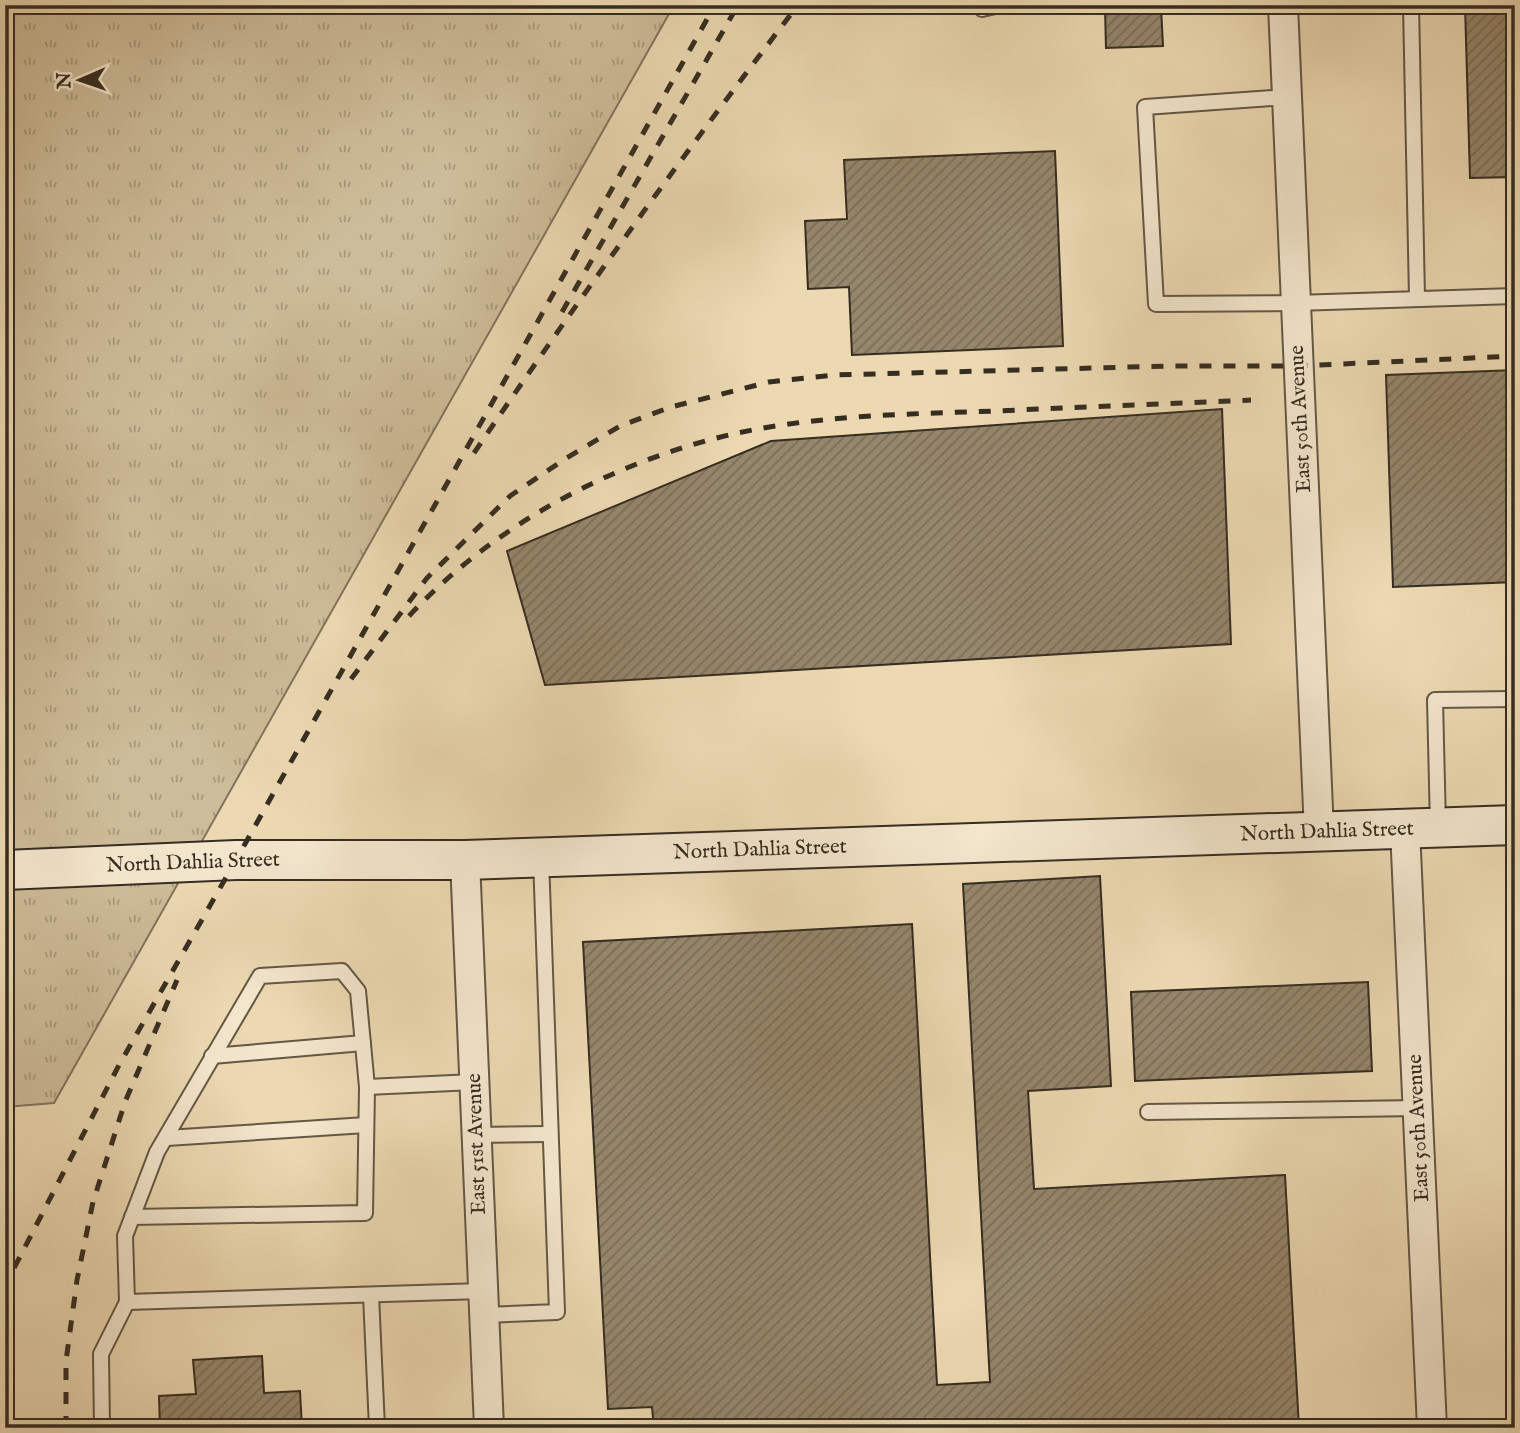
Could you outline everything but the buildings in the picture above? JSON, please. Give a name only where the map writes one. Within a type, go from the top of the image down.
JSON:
[{"type":"street","name":"East 50th Avenue","points":[[1283,5],[1319,832]]},
{"type":"street","name":"North Dahlia Street","points":[[5,870],[236,860],[465,860],[1515,825]]},
{"type":"street","name":"East 50th Avenue","points":[[1422,828],[1418,1108],[1432,1428]]},
{"type":"street","name":"East 51st Avenue","points":[[465,860],[489,1428]]},
{"type":"lane","points":[[982,9],[1000,5]]},
{"type":"lane","points":[[1411,5],[1417,298]]},
{"type":"lane","points":[[1287,97],[1145,107],[1156,304],[1296,303],[1515,296]]},
{"type":"lane","points":[[1422,828],[1435,700],[1515,699]]},
{"type":"lane","points":[[127,1302],[371,1295],[484,1303],[557,1312],[541,857]]},
{"type":"lane","points":[[102,1428],[101,1354],[127,1302],[125,1236],[132,1217],[157,1152],[260,976],[342,971],[358,991],[363,1043],[367,1087],[365,1213],[132,1217]]},
{"type":"lane","points":[[212,1056],[363,1043]]},
{"type":"lane","points":[[367,1087],[474,1082]]},
{"type":"lane","points":[[1148,1112],[1418,1108]]},
{"type":"lane","points":[[167,1138],[366,1125]]},
{"type":"lane","points":[[476,1135],[550,1134]]},
{"type":"lane","points":[[371,1295],[377,1428]]},
{"type":"green space","points":[[5,5],[674,5],[54,1103],[5,1107]]},
{"type":"railway","points":[[5,1290],[119,1065],[715,5]]},
{"type":"railway","points":[[562,312],[738,5]]},
{"type":"railway","points":[[474,453],[552,339],[798,5]]},
{"type":"railway","points":[[351,679],[427,578],[510,496],[620,426],[671,407],[769,382],[834,375],[1169,366],[1298,366],[1515,356]]},
{"type":"railway","points":[[409,616],[442,583],[478,553],[558,501],[643,461],[733,434],[798,423],[864,417],[1251,400]]},
{"type":"railway","points":[[66,1428],[66,1361],[77,1280],[93,1202],[125,1102],[177,980]]}]
